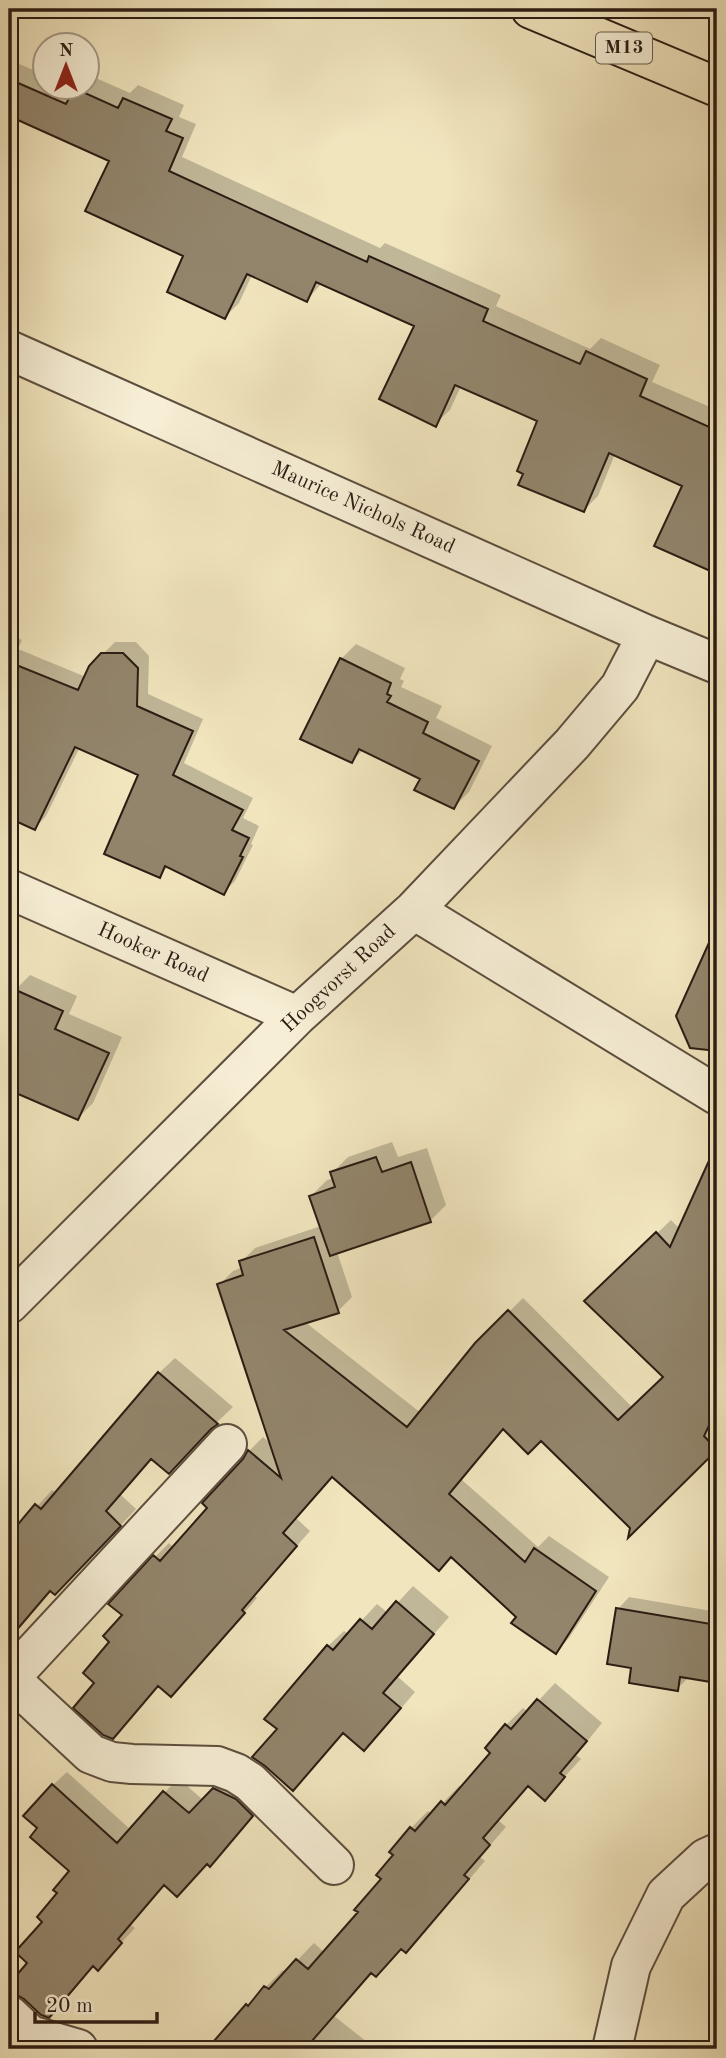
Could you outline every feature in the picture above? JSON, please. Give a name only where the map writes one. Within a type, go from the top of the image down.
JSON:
[{"type":"highway","name":"M13","points":[[531,9],[717,87]]},
{"type":"street","name":"Maurice Nichols Road","points":[[9,350],[717,664]]},
{"type":"street","name":"Hoogvorst Road","points":[[9,1304],[298,1016],[414,910],[572,744],[620,687],[647,635]]},
{"type":"street","name":"Hooker Road","points":[[9,889],[298,1016]]},
{"type":"street","points":[[414,910],[717,1095]]},
{"type":"street","points":[[227,1444],[9,1678],[91,1754],[112,1762],[217,1766],[236,1773],[250,1782],[334,1865]]},
{"type":"street","points":[[612,2049],[631,1966],[666,1895],[706,1858],[717,1853]]},
{"type":"street","points":[[9,2015],[30,2035],[78,2049]]},
{"type":"building","points":[[9,79],[32,89],[32,102],[66,104],[102,101],[118,108],[123,98],[172,119],[166,131],[183,138],[169,171],[367,262],[369,256],[488,309],[483,321],[580,364],[586,351],[647,379],[640,396],[709,427],[717,407],[717,574],[654,546],[682,486],[609,453],[584,512],[518,485],[523,474],[517,471],[537,421],[455,385],[436,427],[379,399],[414,326],[316,282],[307,302],[247,274],[225,319],[167,292],[183,256],[85,211],[109,161],[9,116]]},
{"type":"building","points":[[101,653],[123,653],[138,668],[137,706],[193,731],[173,775],[243,810],[232,830],[249,838],[240,856],[243,857],[224,895],[165,866],[160,878],[104,854],[138,775],[75,747],[35,830],[9,818],[9,662],[78,690],[89,666]]},
{"type":"building","points":[[340,658],[391,683],[387,694],[391,696],[387,702],[428,722],[423,733],[479,761],[454,809],[414,790],[420,779],[359,749],[352,763],[300,739]]},
{"type":"building","points":[[717,925],[717,1051],[690,1048],[676,1016]]},
{"type":"building","points":[[9,987],[63,1011],[55,1029],[109,1053],[78,1120],[9,1090]]},
{"type":"building","points":[[717,1143],[717,1409],[704,1436],[717,1450],[628,1538],[630,1528],[541,1441],[528,1454],[503,1429],[449,1494],[525,1562],[534,1548],[596,1591],[556,1654],[511,1623],[516,1617],[451,1557],[439,1571],[332,1477],[283,1533],[297,1546],[242,1610],[245,1613],[171,1697],[158,1686],[113,1739],[103,1735],[73,1708],[94,1683],[83,1673],[109,1642],[103,1636],[122,1615],[108,1604],[153,1555],[160,1561],[207,1508],[202,1503],[243,1459],[248,1450],[281,1478],[217,1284],[243,1275],[239,1261],[314,1237],[339,1313],[284,1330],[407,1427],[475,1343],[508,1310],[618,1420],[663,1377],[584,1301],[656,1232],[670,1247]]},
{"type":"building","points":[[376,1157],[382,1172],[411,1162],[431,1222],[330,1256],[309,1196],[335,1187],[330,1172]]},
{"type":"building","points":[[158,1372],[218,1424],[169,1474],[151,1459],[106,1511],[121,1526],[55,1595],[50,1591],[9,1639],[9,1535],[35,1504],[41,1509]]},
{"type":"building","points":[[396,1601],[434,1634],[383,1693],[401,1708],[364,1751],[343,1733],[293,1791],[252,1757],[277,1729],[264,1719],[327,1645],[333,1650],[360,1619],[372,1629]]},
{"type":"building","points":[[616,1608],[717,1625],[717,1683],[680,1677],[678,1691],[629,1683],[631,1668],[607,1664]]},
{"type":"building","points":[[537,1699],[587,1741],[560,1773],[565,1777],[545,1801],[528,1786],[483,1838],[490,1845],[464,1875],[469,1879],[406,1953],[401,1949],[376,1977],[371,1973],[305,2049],[207,2049],[246,2004],[248,2006],[264,1986],[269,1989],[296,1959],[308,1969],[358,1912],[354,1910],[381,1879],[376,1875],[393,1855],[389,1852],[410,1827],[415,1831],[441,1801],[445,1805],[490,1753],[485,1748],[505,1724],[511,1729]]},
{"type":"building","points":[[52,1784],[117,1843],[163,1791],[189,1813],[213,1788],[236,1799],[253,1816],[210,1867],[207,1864],[177,1897],[164,1885],[118,1939],[122,1943],[98,1971],[93,1966],[49,2018],[41,2015],[24,1999],[9,1994],[9,1984],[27,1963],[15,1952],[42,1922],[37,1917],[57,1893],[53,1890],[69,1871],[30,1837],[37,1828],[23,1816]]}]
